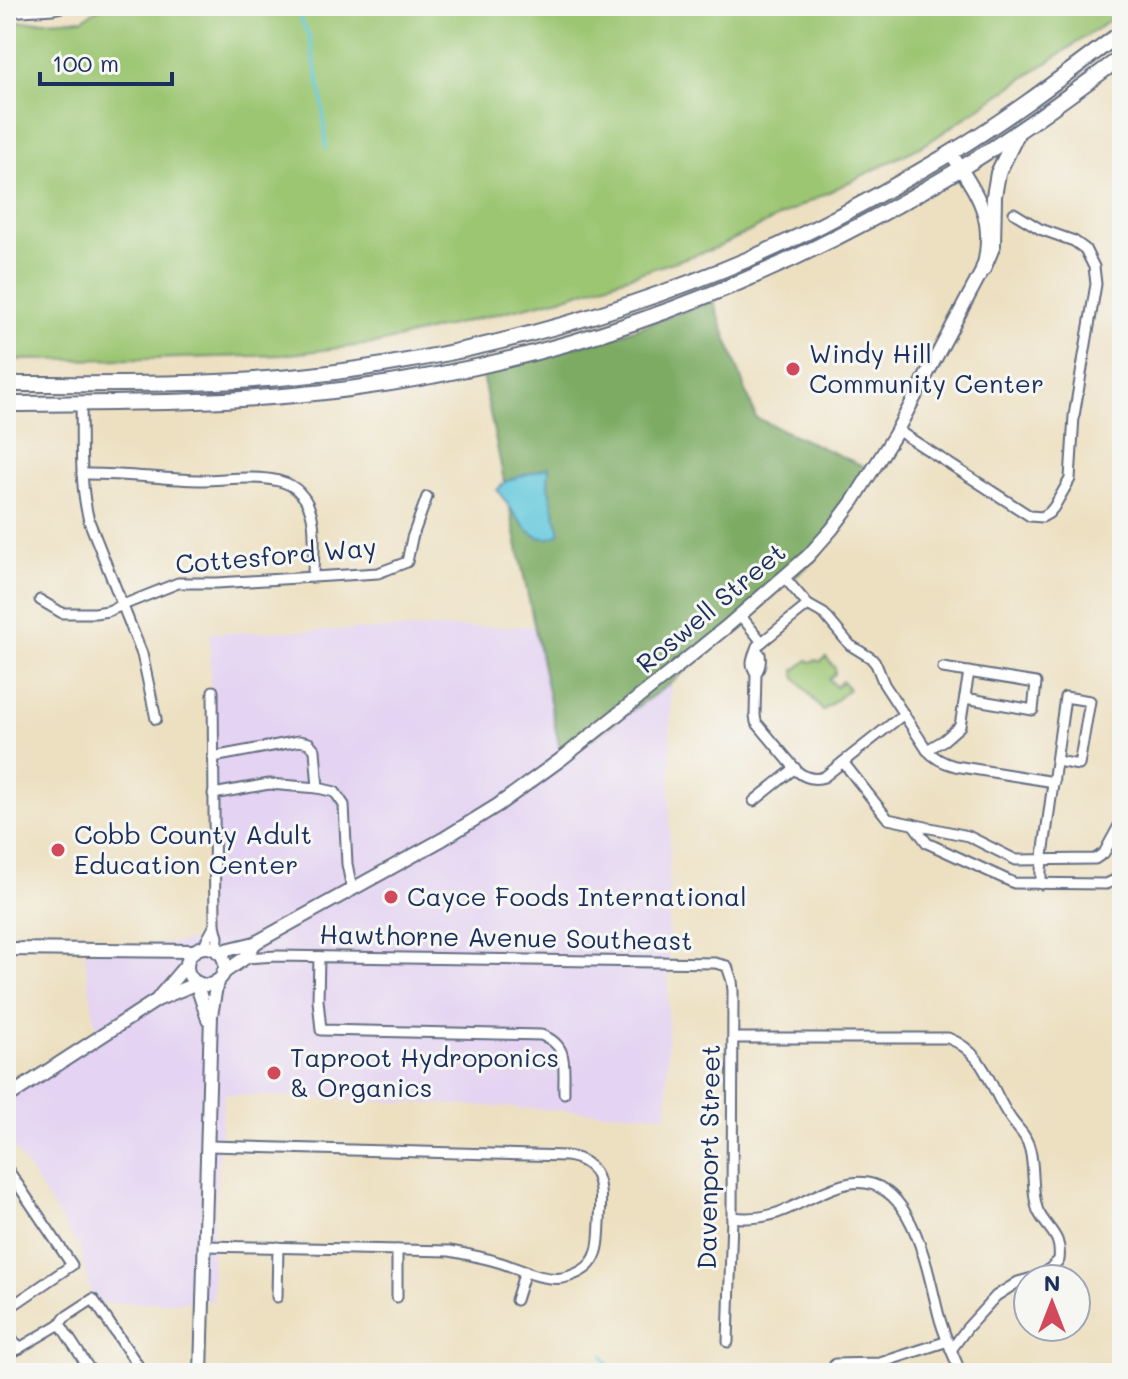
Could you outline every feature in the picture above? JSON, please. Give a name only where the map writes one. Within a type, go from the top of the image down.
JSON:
[{"type":"main road","points":[[6,384],[162,384],[273,378],[402,362],[496,342],[615,309],[747,260],[838,217],[951,153],[1122,32]]},
{"type":"main road","points":[[6,404],[203,402],[348,390],[450,373],[626,327],[713,295],[852,231],[1018,132],[1122,57]]},
{"type":"main road","points":[[983,269],[993,245],[998,173],[1018,132]]},
{"type":"street","points":[[6,12],[67,6]]},
{"type":"street","name":"Roswell Street","points":[[217,952],[258,942],[498,805],[740,615],[808,556],[846,511],[897,430],[983,269],[986,248],[983,210],[978,196],[951,153]]},
{"type":"street","points":[[897,430],[1030,516],[1042,517],[1049,513],[1068,484],[1076,398],[1096,292],[1094,267],[1085,249],[1074,241],[1040,229],[1014,213]]},
{"type":"street","points":[[81,403],[84,502],[142,654],[156,719]]},
{"type":"street","points":[[82,474],[200,480],[258,478],[293,486],[302,494],[311,514],[313,576]]},
{"type":"street","name":"Cottesford Way","points":[[40,600],[62,613],[108,611],[178,583],[378,573],[407,562],[427,497]]},
{"type":"street","points":[[784,577],[808,605],[824,614],[850,645],[871,658],[884,684],[927,750],[940,761],[1054,782]]},
{"type":"street","points":[[759,646],[808,605]]},
{"type":"street","points":[[740,615],[759,646],[756,722],[805,777],[821,778],[904,714]]},
{"type":"street","points":[[943,668],[1036,683],[1033,710],[965,698]]},
{"type":"street","points":[[927,750],[957,729],[969,672]]},
{"type":"street","points":[[201,1373],[212,1004],[224,964],[217,952],[215,925],[213,691]]},
{"type":"street","points":[[1041,884],[1065,697],[1090,701],[1079,765],[1057,761]]},
{"type":"street","points":[[213,757],[299,741],[309,743],[315,750],[318,788]]},
{"type":"street","points":[[843,762],[888,819],[968,836],[1016,860],[1095,859],[1104,853],[1122,820]]},
{"type":"street","points":[[754,801],[795,768]]},
{"type":"street","points":[[213,794],[269,784],[335,792],[344,805],[347,864],[352,889]]},
{"type":"street","points":[[913,824],[927,843],[1014,883],[1106,884],[1115,880],[1122,870]]},
{"type":"street","points":[[157,1000],[215,925]]},
{"type":"street","points":[[258,942],[277,956]]},
{"type":"street","name":"Roswell Street","points":[[220,977],[245,958],[258,942]]},
{"type":"street","points":[[6,949],[199,949],[217,952]]},
{"type":"street","points":[[144,949],[187,964]]},
{"type":"street","points":[[319,957],[321,1030],[541,1035],[551,1038],[561,1047],[564,1093]]},
{"type":"street","name":"Hawthorne Avenue Southeast","points":[[245,958],[715,963],[727,966],[730,973]]},
{"type":"street","points":[[187,964],[211,1025]]},
{"type":"street","name":"Davenport Street","points":[[728,1342],[733,1038],[730,973]]},
{"type":"street","points":[[6,1098],[157,1000],[197,983],[208,985],[220,977]]},
{"type":"street","points":[[733,1038],[948,1038],[961,1043],[974,1055],[1012,1120],[1026,1135],[1035,1183],[1034,1196],[1039,1212],[1060,1247],[1059,1260],[1043,1275],[1018,1282],[996,1296],[949,1345],[880,1363],[835,1364]]},
{"type":"street","points":[[205,1246],[450,1251],[474,1255],[541,1277],[566,1277],[590,1266],[599,1243],[601,1191],[593,1170],[576,1157],[209,1146]]},
{"type":"street","points":[[6,1167],[72,1265],[6,1310]]},
{"type":"street","points":[[732,1217],[748,1219],[774,1215],[841,1185],[853,1183],[879,1188],[893,1197],[915,1230],[949,1345],[961,1373]]},
{"type":"street","points":[[277,1297],[278,1247]]},
{"type":"street","points":[[397,1250],[397,1297]]},
{"type":"street","points":[[516,1300],[525,1271]]},
{"type":"street","points":[[6,1356],[60,1324],[93,1299],[143,1373]]},
{"type":"street","points":[[60,1324],[92,1373]]},
{"type":"street","points":[[6,1330],[19,1349]]},
{"type":"shaded area","points":[[534,626],[562,758],[671,683],[667,1115],[224,1094],[212,1243],[213,1301],[93,1304],[80,1249],[6,1135],[6,1098],[97,1036],[84,952],[194,941],[206,930],[213,757],[210,633]]},
{"type":"green space","points":[[103,6],[1122,6],[1122,12],[926,144],[716,248],[569,296],[379,343],[283,355],[6,360],[6,23],[83,19]]},
{"type":"green space","points":[[713,301],[756,418],[872,470],[816,559],[671,683],[562,759],[481,370],[612,337]]},
{"type":"green space","points":[[826,657],[835,668],[835,674],[829,679],[836,687],[842,681],[849,689],[823,711],[795,677],[795,670],[808,660],[820,662]]},
{"type":"water","points":[[549,467],[548,486],[560,533],[550,538],[540,538],[524,526],[497,490],[506,481]]},
{"type":"waterway","points":[[294,6],[309,36],[322,98],[326,148]]},
{"type":"waterway","points":[[603,1355],[612,1373]]},
{"type":"place","name":"Windy Hill Community Center","points":[[793,369]]},
{"type":"place","name":"Cobb County Adult Education Center","points":[[58,850]]},
{"type":"place","name":"Cayce Foods International","points":[[391,897]]},
{"type":"place","name":"Taproot Hydroponics & Organics","points":[[274,1073]]}]
